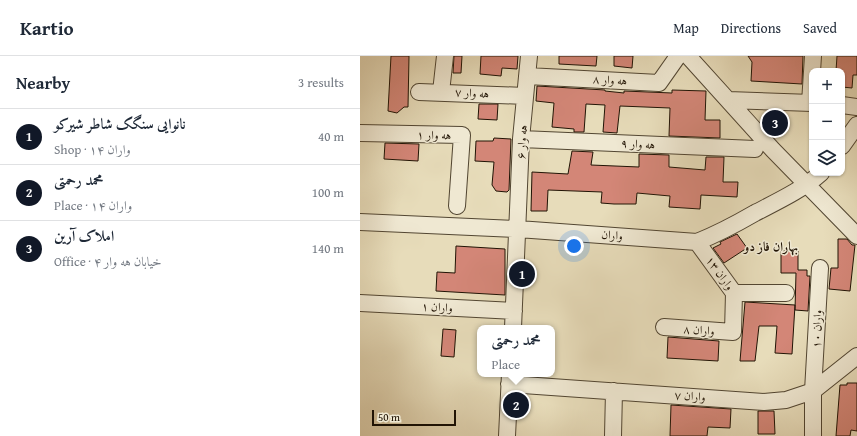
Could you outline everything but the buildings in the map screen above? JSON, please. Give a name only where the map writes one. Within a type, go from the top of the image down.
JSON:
[{"type":"street","points":[[441,92],[445,56]]},
{"type":"street","name":"هه وار ۶","points":[[513,325],[521,139],[529,56]]},
{"type":"street","name":"هه وار ۸","points":[[527,76],[659,83],[678,56]]},
{"type":"street","points":[[688,56],[773,150],[808,184],[857,236]]},
{"type":"street","points":[[812,68],[813,56]]},
{"type":"street","name":"هه وار ۷","points":[[419,92],[526,96]]},
{"type":"street","points":[[728,100],[809,103]]},
{"type":"street","points":[[845,105],[857,107]]},
{"type":"street","points":[[845,142],[857,125]]},
{"type":"street","name":"هه وار ۱","points":[[360,133],[462,135],[457,206]]},
{"type":"street","name":"هه وار ۹","points":[[521,139],[755,149]]},
{"type":"street","name":"واران","points":[[360,222],[518,229],[697,242],[712,236],[808,184],[817,176]]},
{"type":"street","name":"واران ۱۳","points":[[697,242],[734,293],[733,332]]},
{"type":"street","name":"واران ۱۰","points":[[813,436],[813,391],[816,366],[820,268]]},
{"type":"street","points":[[734,293],[786,293]]},
{"type":"street","name":"واران ۱","points":[[360,303],[514,311]]},
{"type":"street","name":"واران ۸","points":[[664,327],[733,332]]},
{"type":"street","name":"واران ۷","points":[[510,379],[614,391],[764,402],[786,400],[813,391],[857,356]]},
{"type":"street","points":[[507,436],[510,379]]},
{"type":"street","points":[[613,436],[614,391]]},
{"type":"place","name":"املاک آرین","points":[[775,123]]},
{"type":"place","name":"نانوایی سنگک شاطر شیرکو","points":[[522,274]]},
{"type":"place","name":"محمد رحمتی","points":[[516,405]]},
{"type":"district","name":"بهاران فاز دو","points":[[771,246]]}]
